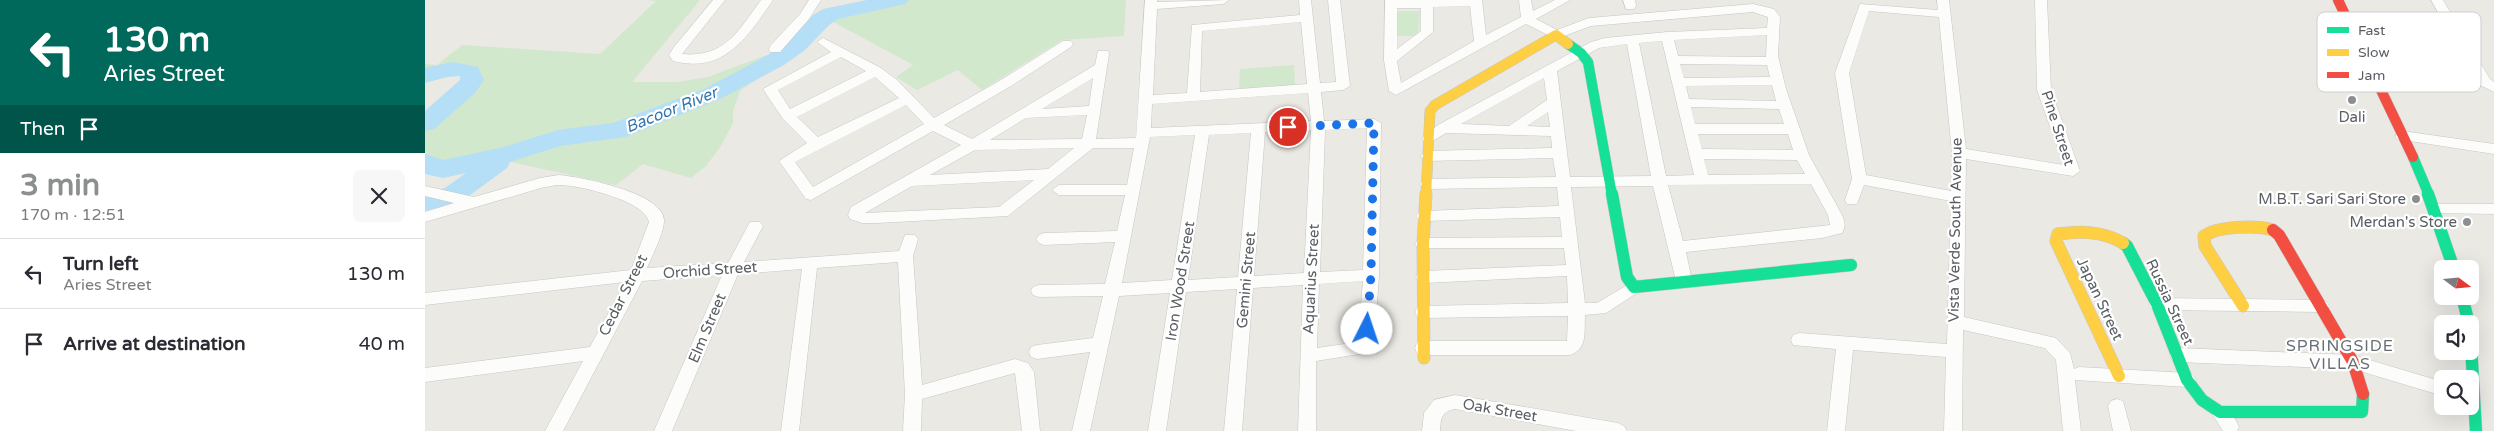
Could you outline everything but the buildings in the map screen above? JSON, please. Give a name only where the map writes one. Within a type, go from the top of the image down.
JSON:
[{"type":"street","points":[[719,0],[676,52],[675,56],[678,58],[712,58],[724,53],[767,0]]},
{"type":"street","points":[[775,49],[805,16],[815,0]]},
{"type":"street","points":[[1081,431],[1124,236],[1143,138],[1151,3],[1223,0]]},
{"type":"street","name":"Aquarius Street","points":[[1305,0],[1316,88],[1318,126],[1308,356],[1307,431]]},
{"type":"street","points":[[1145,100],[1343,86],[1334,0]]},
{"type":"street","points":[[1525,0],[1528,20]]},
{"type":"street","points":[[1480,43],[1476,1],[1427,5],[1392,2],[1389,30],[1389,60],[1395,91],[1480,43],[1564,0]]},
{"type":"street","name":"Pine Street","points":[[1959,153],[2073,171],[2044,90],[2041,0]]},
{"type":"street","points":[[2338,0],[2344,12]]},
{"type":"street","points":[[2437,0],[2444,12]]},
{"type":"street","points":[[1193,97],[1196,2]]},
{"type":"street","points":[[1853,200],[1859,179],[1842,73],[1861,3],[1943,7]]},
{"type":"street","points":[[1389,60],[1427,32],[1427,5]]},
{"type":"street","name":"Vista Verde South Avenue","points":[[1943,7],[1959,153],[1953,431]]},
{"type":"street","points":[[1550,70],[1574,270],[1577,309],[1573,347],[1423,353],[1424,216],[1430,111],[1435,105],[1556,35],[1589,22],[1753,8],[1769,12],[1774,17],[1773,61],[1785,105],[1802,155],[1839,223],[1837,228],[1822,233],[1677,247]]},
{"type":"street","points":[[1196,28],[1307,18]]},
{"type":"street","points":[[1528,20],[1556,35],[1581,53],[1588,62],[1627,277],[1634,287]]},
{"type":"street","points":[[1429,138],[1443,128],[1581,53],[1605,42],[1667,36],[1774,31]]},
{"type":"street","points":[[1667,36],[1702,180]]},
{"type":"street","points":[[1632,39],[1659,179],[1684,281]]},
{"type":"street","points":[[823,42],[876,71],[909,99],[933,125],[971,146],[1088,144],[1203,131],[1374,123],[1371,275],[1365,347],[1308,356]]},
{"type":"street","points":[[909,99],[816,144],[786,161],[811,195],[1006,83],[1067,44]]},
{"type":"street","points":[[816,144],[788,116],[771,87],[840,52]]},
{"type":"street","points":[[1099,68],[971,146],[907,181],[856,212],[856,217],[1003,212],[1088,144],[1095,110],[1099,68],[1103,54]]},
{"type":"street","points":[[1673,60],[1773,61]]},
{"type":"street","points":[[788,116],[876,71]]},
{"type":"street","points":[[2481,75],[2485,82],[2494,88]]},
{"type":"street","points":[[1678,82],[1778,81]]},
{"type":"street","points":[[2381,92],[2434,209],[2447,240],[2452,260]]},
{"type":"street","points":[[1512,130],[1555,101]]},
{"type":"street","points":[[1683,103],[1785,105]]},
{"type":"street","points":[[1022,115],[1095,110]]},
{"type":"street","name":"Gemini Street","points":[[1233,431],[1258,128]]},
{"type":"street","points":[[1443,128],[1557,132]]},
{"type":"street","points":[[1689,129],[1793,129]]},
{"type":"street","name":"Iron Wood Street","points":[[1157,431],[1203,131]]},
{"type":"street","points":[[2402,136],[2494,149]]},
{"type":"street","points":[[1427,156],[1560,153]]},
{"type":"street","points":[[1695,154],[1802,155]]},
{"type":"street","points":[[907,181],[1050,174]]},
{"type":"street","points":[[1426,184],[1563,183],[1659,179],[1814,179]]},
{"type":"street","points":[[1859,179],[1957,197]]},
{"type":"street","name":"Cedar Street","points":[[425,217],[468,201],[540,182],[559,180],[603,188],[646,204],[655,216],[657,222],[637,275],[593,353],[554,431]]},
{"type":"street","points":[[1059,190],[1133,190]]},
{"type":"street","points":[[425,192],[442,194],[468,201]]},
{"type":"street","points":[[2434,209],[2494,209]]},
{"type":"street","points":[[1424,216],[1567,211]]},
{"type":"street","name":"Elm Street","points":[[663,431],[732,269],[755,226]]},
{"type":"street","points":[[2220,412],[2362,412],[2363,390],[2353,362],[2279,235],[2270,228],[2224,228],[2212,230],[2204,236],[2205,246],[2243,306]]},
{"type":"street","name":"Russia Street","points":[[2058,234],[2071,232],[2119,239],[2127,246],[2157,304],[2187,380],[2202,400],[2220,412]]},
{"type":"street","name":"Japan Street","points":[[2058,234],[2057,240],[2119,376]]},
{"type":"street","points":[[1044,239],[1124,236]]},
{"type":"street","points":[[910,239],[905,256],[914,394],[912,431]]},
{"type":"street","points":[[1423,244],[1571,242]]},
{"type":"street","name":"Orchid Street","points":[[425,299],[637,275],[905,256]]},
{"type":"street","points":[[790,431],[810,264]]},
{"type":"street","points":[[1423,312],[1600,309],[1634,287],[1851,265]]},
{"type":"street","points":[[1424,278],[1574,270]]},
{"type":"street","points":[[1039,291],[1111,290],[1371,275]]},
{"type":"street","points":[[2157,304],[2321,306]]},
{"type":"street","points":[[1954,321],[2050,343],[2064,358],[2072,431]]},
{"type":"street","points":[[1799,340],[1954,351]]},
{"type":"street","points":[[1037,352],[1099,344]]},
{"type":"street","points":[[1836,431],[1845,344]]},
{"type":"street","points":[[425,376],[593,353]]},
{"type":"street","points":[[2178,355],[2353,362],[2434,386]]},
{"type":"street","points":[[914,394],[1015,366],[1022,368],[1025,372],[1031,431]]},
{"type":"street","points":[[2079,374],[2187,380]]},
{"type":"street","name":"Oak Street","points":[[1431,431],[1433,413],[1440,405],[1455,402],[1618,431]]},
{"type":"street","points":[[2117,406],[2122,431]]},
{"type":"street","points":[[2220,412],[2230,427]]},
{"type":"street","points":[[2474,415],[2476,431]]},
{"type":"green space","points":[[646,0],[700,0],[632,82],[678,82],[708,77],[783,49],[815,17],[839,7],[875,0],[1126,0],[1124,36],[1062,40],[982,90],[958,70],[917,90],[896,77],[913,65],[828,19],[788,57],[740,91],[733,111],[733,123],[721,146],[706,166],[691,178],[643,164],[616,185],[502,160],[459,168],[425,169],[425,117],[456,94],[461,88],[466,75],[451,73],[425,80],[425,64],[437,65],[462,45],[600,54],[656,1]]},
{"type":"green space","points":[[1397,11],[1420,11],[1418,36],[1395,36]]},
{"type":"green space","points":[[1294,65],[1295,85],[1239,90],[1240,69]]},
{"type":"waterway","name":"Bacoor River","points":[[425,162],[432,167],[443,169],[509,154],[558,138],[616,131],[712,94],[776,60],[797,45],[821,20],[831,14],[898,0]]},
{"type":"waterway","name":"Bacoor River","points":[[425,76],[436,72],[459,69],[470,72],[472,80],[467,88],[425,123]]},
{"type":"waterway","points":[[425,202],[453,195],[498,162]]},
{"type":"traffic: fast","points":[[1568,44],[1581,53],[1588,62],[1627,277],[1634,287],[1851,265]]},
{"type":"traffic: fast","points":[[2413,157],[2431,200],[2451,260]]},
{"type":"traffic: fast","points":[[2123,243],[2127,246],[2157,304],[2187,380],[2202,400],[2220,412],[2362,412],[2363,394]]},
{"type":"traffic: fast","points":[[2464,305],[2467,315]]},
{"type":"traffic: fast","points":[[2472,360],[2476,431]]},
{"type":"traffic: slow","points":[[1424,358],[1423,244],[1430,111],[1435,105],[1556,35],[1568,44]]},
{"type":"traffic: slow","points":[[2243,306],[2205,246],[2204,236],[2212,230],[2262,227],[2273,230]]},
{"type":"traffic: slow","points":[[2119,376],[2056,241],[2058,234],[2083,232],[2108,236],[2123,243]]},
{"type":"traffic: jam","points":[[2338,0],[2344,12]]},
{"type":"traffic: jam","points":[[2382,92],[2413,157]]},
{"type":"traffic: jam","points":[[2273,230],[2279,235],[2353,362],[2363,394]]},
{"type":"place","name":"Dali","points":[[2352,100]]},
{"type":"place","name":"M.B.T. Sari Sari Store","points":[[2416,199]]},
{"type":"place","name":"Merdan's Store","points":[[2467,222]]},
{"type":"district","name":"SPRINGSIDE VILLAS","points":[[2340,354]]},
{"type":"route","points":[[1288,127],[1374,123],[1371,275],[1367,329]]}]
